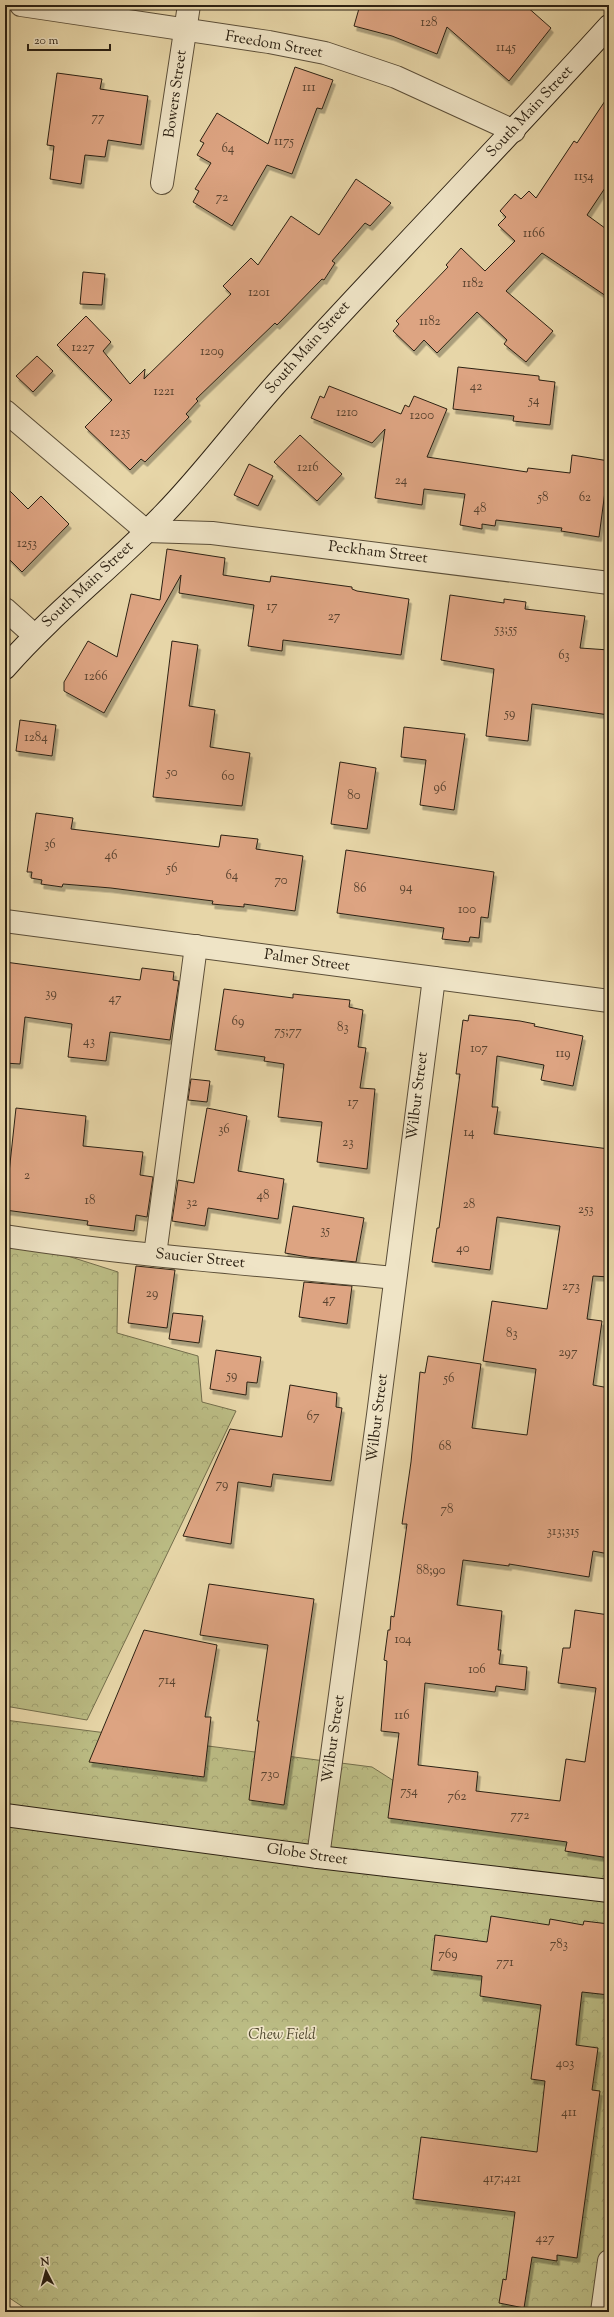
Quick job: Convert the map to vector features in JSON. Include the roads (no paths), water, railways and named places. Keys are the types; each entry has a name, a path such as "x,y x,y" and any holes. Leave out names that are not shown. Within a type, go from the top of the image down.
{"street":[{"name":"Freedom Street","path":"21,5 325,53 396,77 514,131"},
{"name":"Bowers Street","path":"162,183 189,5"},
{"name":"South Main Street","path":"5,668 34,635 165,514 270,390 373,278 514,131 609,26"},
{"path":"5,411 146,531"},
{"name":"Peckham Street","path":"146,531 212,533 609,583"},
{"path":"5,609 34,635"},
{"name":"Palmer Street","path":"5,921 609,1001"},
{"path":"155,1255 196,946"},
{"name":"Wilbur Street","path":"318,1857 434,978"},
{"name":"Saucier Street","path":"5,1236 54,1244 155,1255 395,1278"},
{"name":"Globe Street","path":"5,1815 318,1857 609,1891"},
{"path":"602,2312 609,2261"}],"park label":[{"name":"Chew Field","path":"282,2035"}]}
